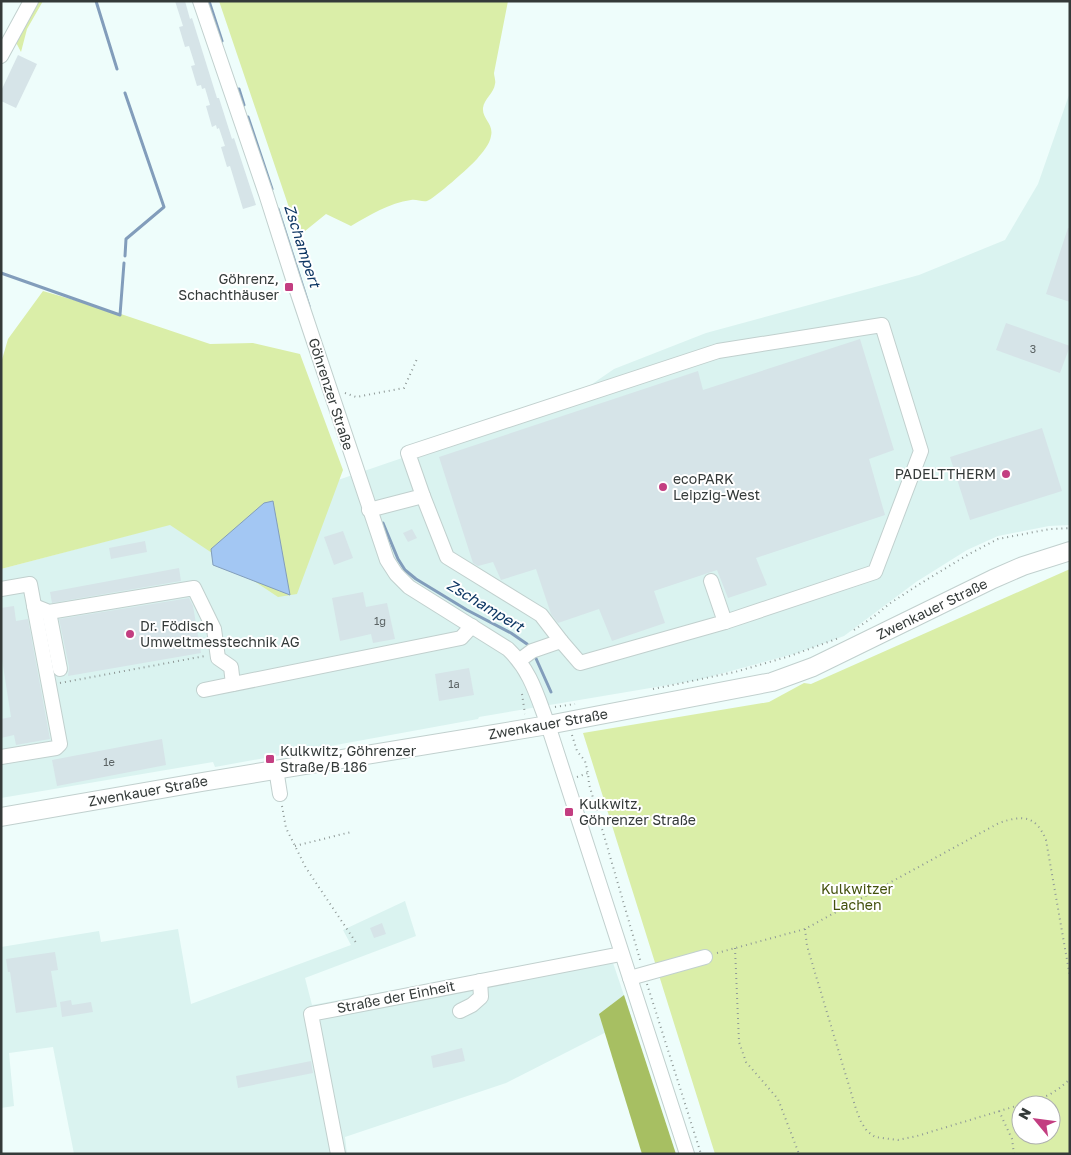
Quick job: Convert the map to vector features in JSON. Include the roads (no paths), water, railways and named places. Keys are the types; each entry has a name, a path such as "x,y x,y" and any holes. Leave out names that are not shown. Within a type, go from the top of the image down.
{"main road":[{"name":"Zwenkauer Straße","path":"1,817 276,769 548,725 772,682 813,668 993,579 1023,566 1070,551"}],"street":[{"path":"1,56 31,1"},
{"name":"Göhrenzer Straße","path":"200,1 387,560 396,574 409,587 508,649 520,660 528,672 548,725"},
{"path":"882,326 921,452 875,572 725,622 580,663 541,616 447,557 422,496 408,453 718,351 882,326"},
{"path":"369,510 422,496"},
{"path":"711,581 725,622"},
{"path":"1,590 30,584 60,744 56,748 1,757"},
{"path":"34,606 49,612 194,588 214,629 218,658 231,667 234,684"},
{"path":"49,612 60,669"},
{"path":"204,690 461,638 472,626"},
{"path":"520,660 532,651 561,641"},
{"path":"548,725 687,1154"},
{"path":"276,769 280,794"},
{"name":"Straße der Einheit","path":"338,1154 311,1014 621,954"},
{"path":"630,978 705,956"},
{"path":"460,1011 472,1005 481,997 480,981"}],"water":[{"path":"273,501 290,595 213,565 211,549 264,503"}],"waterway":[{"path":"96,1 117,69"},
{"name":"Zschampert","path":"209,1 222,41"},
{"name":"Zschampert","path":"239,89 244,105"},
{"path":"125,93 164,207 126,239 125,256"},
{"name":"Zschampert","path":"248,117 272,189"},
{"name":"Zschampert","path":"278,209 309,306"},
{"path":"1,273 120,315 124,263"},
{"name":"Zschampert","path":"383,523 398,559 405,570 416,579 467,610 511,633 527,644 530,649"},
{"name":"Zschampert","path":"534,654 551,692"}],"place":[{"name":"Göhrenz, Schachthäuser","path":"289,287"},
{"name":"PADELTTHERM","path":"1006,474"},
{"name":"ecoPARK Leipzig-West","path":"663,487"},
{"name":"Dr. Födisch Umweltmesstechnik AG","path":"130,634"},
{"name":"Kulkwitz, Göhrenzer Straße/B 186","path":"270,759"},
{"name":"Kulkwitz, Göhrenzer Straße","path":"569,812"}],"park label":[{"name":"Kulkwitzer Lachen","path":"857,898"}]}
